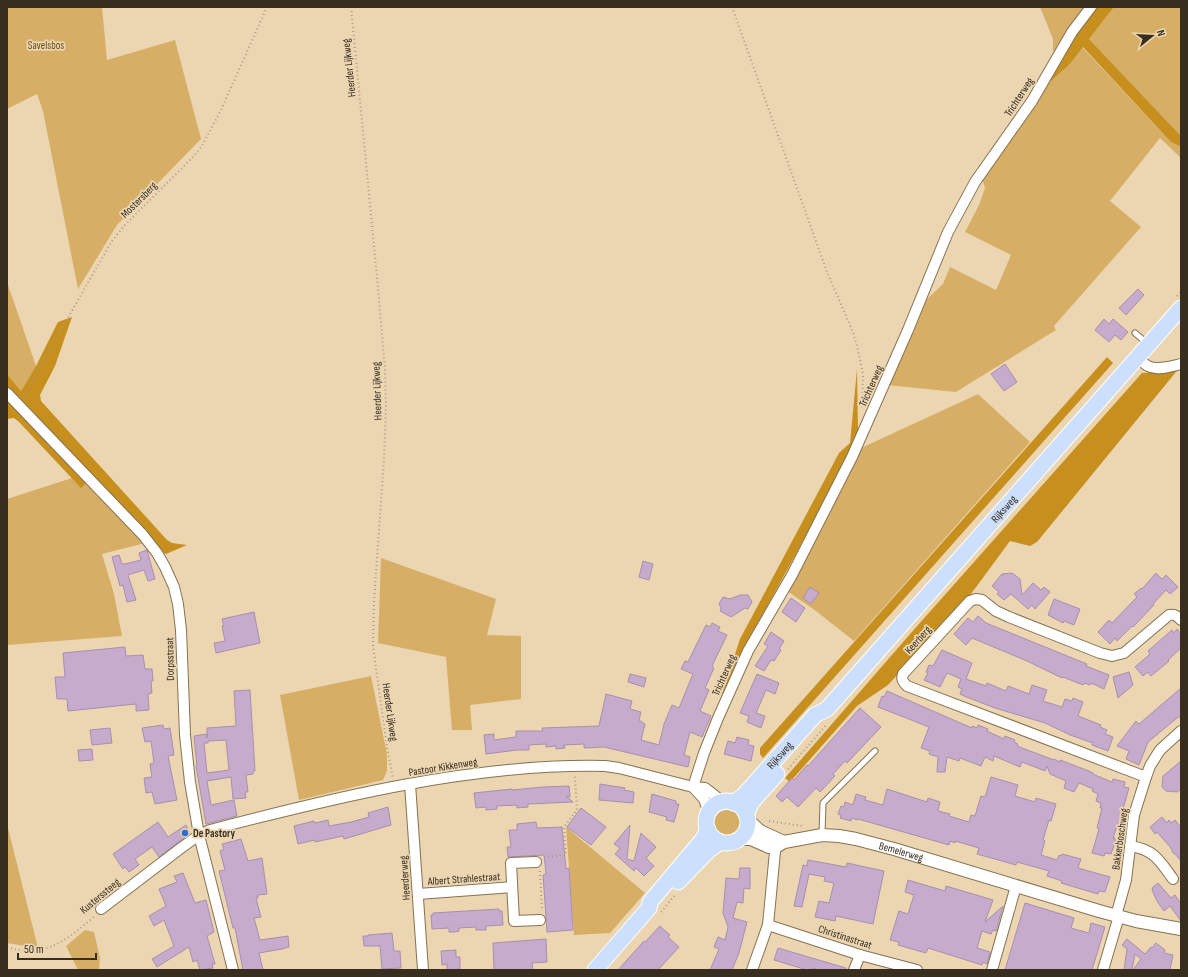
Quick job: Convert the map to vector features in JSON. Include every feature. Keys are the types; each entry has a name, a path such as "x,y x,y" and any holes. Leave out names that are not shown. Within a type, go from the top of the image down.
{"main road":[{"name":"Rijksweg","path":"747,817 754,800 1181,308"},
{"name":"Rijksweg","path":"728,802 744,795 815,715 828,716"},
{"path":"728,802 740,807 747,817 746,830 740,839 729,843 721,842 713,838 708,830 706,821 709,812 715,806 728,802"},
{"path":"595,970 654,911 655,906 708,830"},
{"path":"688,859 709,850 721,842"}],"street":[{"name":"Trichterweg","path":"693,787 704,753 718,718 748,651 792,574 852,457 908,330 948,232 975,182 1032,101 1072,32 1091,7"},
{"path":"1138,357 1148,366 1153,367 1181,364"},
{"name":"Dorpsstraat","path":"7,393 143,535 157,553 171,580 178,604 181,630 186,746 190,782 199,835 233,970"},
{"name":"Keerberg","path":"1146,777 906,686 902,680 902,677 903,674 970,601 976,599 982,600 996,611 1015,620 1108,656 1116,656 1124,653 1169,615 1177,615 1181,620"},
{"name":"Bakkerboschweg","path":"1118,916 1126,880 1134,815 1146,777 1150,766 1160,750 1181,731"},
{"name":"Pastoor Kikkenweg","path":"199,835 216,829 290,811 410,784 505,770 599,766 612,767 693,787 704,787 728,802"},
{"name":"Heerderweg","path":"410,784 423,970"},
{"path":"693,787 704,799 709,812"},
{"path":"747,817 760,830 779,842 768,925 752,970"},
{"name":"Bemelerweg","path":"740,839 751,839 769,847 779,842 822,833 839,836 871,843 1136,921 1181,929"},
{"name":"Kusterssteeg","path":"101,909 199,835"},
{"path":"1130,846 1141,848 1154,854 1173,879"},
{"name":"Albert Strahlestraat","path":"538,862 511,863 514,921 541,916"},
{"path":"992,970 1016,886"},
{"name":"Albert Strahlestraat","path":"418,894 512,887"},
{"path":"1103,970 1118,916"},
{"name":"Christinastraat","path":"768,925 860,956 917,970"},
{"path":"854,970 860,956"}],"lane":[{"path":"1135,333 1149,344"},
{"path":"822,833 823,803 875,752"}],"path":[{"name":"Mostersberg","path":"17,403 27,394 39,368 112,241 124,226 194,156 206,140 267,7"},
{"name":"Heerder Lijkweg","path":"351,7 385,369 386,414 374,606 373,646 387,747 393,773"},
{"path":"732,7 827,272 853,332 862,374 863,398 861,413"},
{"path":"784,774 828,716"},
{"path":"541,916 538,862 566,855 564,827 577,810 574,767"},
{"path":"769,821 817,829 822,833"},
{"path":"654,911 680,890"},
{"name":"Kusterssteeg","path":"7,947 28,951 44,949 57,945 73,934 101,909"}],"green space":[{"name":"Savelsbos","path":"7,7 102,7 107,60 175,40 201,139 117,225 78,289 43,111 37,94 7,109"},
{"path":"1040,7 1085,7 1053,52 1053,39"},
{"path":"1114,7 1181,7 1181,132 1179,134 1089,39"},
{"path":"1082,47 1171,142 1181,147 1181,158 1160,138 1110,201 1141,227 1054,326 1056,330 956,392 887,385 925,301 943,284 950,267 996,290 1011,255 965,232 979,205 985,188 982,178 1043,88 1069,65"},
{"path":"7,282 36,366 21,391 7,374"},
{"path":"978,394 1030,442 854,641 816,611 787,591 859,449"},
{"path":"72,478 81,487 89,480 145,543 102,554 114,594 122,636 7,645 7,499"},
{"path":"381,558 496,599 487,635 521,636 521,699 470,705 472,730 452,730 446,657 378,643"},
{"path":"371,676 387,754 387,771 383,780 299,800 280,695"},
{"path":"727,810 736,814 740,823 736,832 727,836 718,832 714,823 718,814"},
{"path":"7,824 38,948 7,943"},
{"path":"566,827 645,893 610,933 574,935"},
{"path":"85,930 94,932 100,958 99,970 78,970 66,946"}],"shaded area":[{"path":"1095,7 1114,7 1089,39 1179,134 1181,132 1181,147 1171,142 1083,47 1069,65 1043,88 1069,44"},
{"path":"72,317 55,366 40,395 41,401 167,540 172,543 187,545 166,554 145,543 89,480 81,488 19,422 14,418 7,419 7,374 21,391 36,366 58,322"},
{"path":"1107,357 1113,363 763,758 760,754 760,748"},
{"path":"1180,367 1037,542 1030,546 1010,541 968,598 888,685 857,706 790,782 785,778 911,633 1142,373 1157,372"},
{"path":"857,369 858,433 853,455 841,468 815,519 747,643 721,697 740,639 839,453 850,443"}],"building":[{"path":"1138,289 1144,295 1126,315 1119,308"},
{"path":"1104,319 1109,324 1113,319 1128,332 1121,340 1115,335 1109,342 1095,330"},
{"path":"1005,364 1017,382 1004,391 991,374"},
{"path":"147,550 155,579 148,581 144,570 128,575 136,600 127,602 123,585 120,586 112,557 119,555 122,564 125,564 141,560 139,553"},
{"path":"643,561 653,564 649,580 639,577"},
{"path":"1012,573 1020,579 1022,595 1033,583 1041,590 1044,587 1050,592 1035,609 1032,605 1028,609 1011,594 1004,600 997,594 999,592 992,586 1002,574"},
{"path":"1156,573 1162,579 1166,575 1178,587 1170,594 1166,590 1133,627 1132,626 1117,641 1115,638 1110,644 1098,632 1109,620 1112,623 1137,597 1134,594 1141,588 1142,589"},
{"path":"810,587 819,593 811,604 803,598"},
{"path":"740,595 748,595 752,602 748,609 745,608 731,617 720,611 721,608 719,604 723,597 730,599"},
{"path":"791,598 805,608 796,622 782,612"},
{"path":"1054,599 1080,609 1074,625 1064,621 1063,623 1048,615"},
{"path":"254,612 260,643 216,653 214,643 225,641 222,619"},
{"path":"978,616 986,623 1087,664 1086,666 1109,675 1104,689 1091,683 1090,685 1084,683 1083,685 1063,677 1062,678 1027,661 972,638 966,645 954,634 968,618 973,622"},
{"path":"712,623 720,627 718,631 727,635 712,666 714,668 705,688 709,690 700,711 711,716 702,737 690,732 684,755 690,757 688,767 604,747 584,748 584,744 564,745 565,748 556,749 556,746 546,747 546,744 529,745 529,750 486,754 484,735 494,734 494,740 516,737 516,731 543,731 542,728 599,726 606,694 632,701 630,709 641,712 639,720 645,724 641,740 659,745 664,724 672,705 679,708 693,674 681,669 685,661 688,662 706,625 710,627"},
{"path":"1177,629 1181,634 1181,648 1168,660 1169,661 1151,676 1148,672 1143,676 1135,667 1150,654 1148,651 1172,630 1174,633"},
{"path":"771,632 784,641 779,649 781,650 774,661 771,660 764,671 755,666 768,646 764,644"},
{"path":"125,647 126,656 143,655 145,669 152,669 152,693 148,694 149,710 136,711 136,704 68,711 67,699 57,699 55,677 65,677 63,653"},
{"path":"942,650 972,663 966,679 986,686 987,683 1006,691 1008,686 1029,694 1032,685 1047,690 1043,701 1062,707 1065,699 1072,701 1073,698 1083,702 1078,716 1101,725 1100,727 1107,730 1105,734 1113,737 1108,751 1092,745 1093,743 1070,735 1045,723 995,708 964,696 960,694 962,689 958,687 961,679 947,673 940,687 924,680 928,673 926,672 929,665 933,666"},
{"path":"1129,672 1133,685 1118,698 1113,677"},
{"path":"630,674 646,678 644,687 628,682"},
{"path":"757,674 779,683 775,694 766,690 756,713 765,716 761,728 747,722 749,716 740,713"},
{"path":"1181,688 1181,716 1148,742 1139,765 1126,759 1129,751 1117,746 1136,721 1139,724"},
{"path":"250,690 255,771 253,774 246,775 248,792 245,792 246,798 233,799 231,777 207,781 211,805 234,800 237,816 206,824 196,766 194,736 207,734 207,728 236,726 234,691","holes":["226,740 229,770 207,773 204,743 208,743 208,741"]},
{"path":"887,691 972,728 972,726 977,728 978,725 988,729 987,731 1004,739 1005,736 1015,740 1014,742 1018,744 1017,746 1060,762 1060,760 1112,782 1113,779 1125,782 1124,787 1129,788 1113,838 1115,838 1115,843 1111,854 1105,853 1104,856 1092,853 1099,829 1097,828 1102,808 1100,808 1101,803 1096,801 1098,794 1092,791 1093,789 1079,783 1074,792 1064,788 1066,781 1050,774 1047,766 1045,771 1022,762 1020,767 994,756 993,761 985,757 981,766 960,758 959,761 947,757 945,772 937,772 938,757 929,754 930,751 921,748 929,727 878,707 882,696 884,697"},
{"path":"860,708 881,727 847,763 845,761 833,774 835,776 820,792 816,788 798,807 787,797 782,802 776,796 792,778 794,780 807,765 808,766"},
{"path":"163,725 164,729 170,728 174,755 168,756 177,800 155,804 152,792 146,793 144,778 152,777 150,764 154,763 151,741 145,742 142,728"},
{"path":"110,728 112,743 92,745 90,730"},
{"path":"737,737 749,740 748,745 754,746 751,761 724,754 728,741 735,743"},
{"path":"92,749 93,760 79,761 78,750"},
{"path":"1181,761 1181,789 1177,792 1166,791 1162,787 1163,776"},
{"path":"991,777 1018,785 1015,796 1035,802 1036,798 1056,804 1043,840 1045,841 1041,855 1057,860 1059,855 1061,856 1062,854 1081,859 1078,868 1110,877 1105,892 1099,891 1098,894 1061,883 1062,881 1047,876 1049,871 1017,862 1016,865 977,854 979,848 955,841 955,843 950,841 949,845 858,819 852,818 851,821 840,818 841,815 838,814 841,806 844,807 845,802 853,805 856,794 866,797 865,800 883,805 887,789 927,802 928,798 940,802 938,811 969,822 971,815 975,816 981,796 985,797"},
{"path":"600,784 625,788 624,790 634,792 633,803 599,800"},
{"path":"569,786 570,797 566,796 573,802 528,804 528,807 517,808 517,805 497,806 497,809 486,810 486,807 476,808 474,793"},
{"path":"652,794 676,801 676,804 679,804 674,822 666,820 667,817 649,812"},
{"path":"388,807 391,825 344,839 343,836 298,844 294,826 314,821 315,823 328,820 329,826 351,822 369,817 368,813"},
{"path":"581,808 606,827 591,845 567,827"},
{"path":"1162,817 1167,823 1169,820 1171,823 1175,820 1181,827 1181,861 1157,832 1155,834 1150,827"},
{"path":"158,822 168,837 186,825 189,834 159,857 152,847 135,859 139,865 129,872 125,867 123,869 113,854"},
{"path":"536,822 537,828 562,827 566,869 569,868 573,930 547,932 543,875 546,874 544,855 508,857 507,847 511,847 509,830 517,830 517,824"},
{"path":"630,825 627,859 634,861 641,833 656,847 646,858 654,866 644,876 636,868 634,871 615,854 620,848 614,844"},
{"path":"241,839 248,861 262,858 267,894 258,895 258,898 256,898 261,917 254,918 260,940 288,936 289,947 259,953 263,970 243,970 235,928 233,928 219,871 225,870 220,851 224,849 222,844"},
{"path":"808,860 846,867 847,863 884,871 873,924 836,916 835,921 815,917 819,901 829,903 834,883 824,881 825,877 809,874 802,907 794,906 803,865 807,866"},
{"path":"740,868 750,868 750,889 744,888 743,903 737,902 733,918 747,922 739,953 732,970 710,970 719,949 714,947 718,937 725,940 728,927 723,913 726,878 739,879"},
{"path":"183,873 195,903 206,900 214,932 207,936 215,964 212,964 213,968 200,970 197,960 193,962 189,947 157,967 152,959 174,946 164,920 154,926 149,916 166,906 159,889 177,882 174,876"},
{"path":"908,880 945,891 946,886 993,900 985,922 1003,906 996,931 993,930 991,934 982,931 977,948 990,952 987,964 983,962 982,965 928,948 926,953 898,945 899,942 890,940 899,911 908,914 914,895 905,892"},
{"path":"1158,883 1171,898 1175,895 1181,904 1181,921 1170,906 1164,911 1157,901 1152,890"},
{"path":"1025,903 1074,918 1071,928 1089,933 1091,923 1105,927 1092,970 1005,970"},
{"path":"499,909 499,911 502,911 503,925 486,926 486,930 476,930 476,927 459,928 459,931 454,932 449,932 449,928 432,929 431,915 433,915 433,913"},
{"path":"660,926 670,935 668,937 679,947 658,970 618,970 644,941 645,942"},
{"path":"392,933 394,951 400,951 401,968 382,969 380,946 364,946 363,936"},
{"path":"546,939 547,962 532,963 533,970 494,970 493,943"},
{"path":"1127,939 1145,954 1156,943 1165,950 1164,953 1173,955 1170,970 1133,970 1141,959 1135,954 1132,970 1124,970 1127,949 1122,945"},
{"path":"778,948 846,968 845,970 820,970 812,968 812,970 807,970 774,960"},
{"path":"456,950 456,957 460,957 460,969 447,970 447,964 442,965 441,951"}],"place":[{"name":"De Pastory","path":"185,833"}]}
